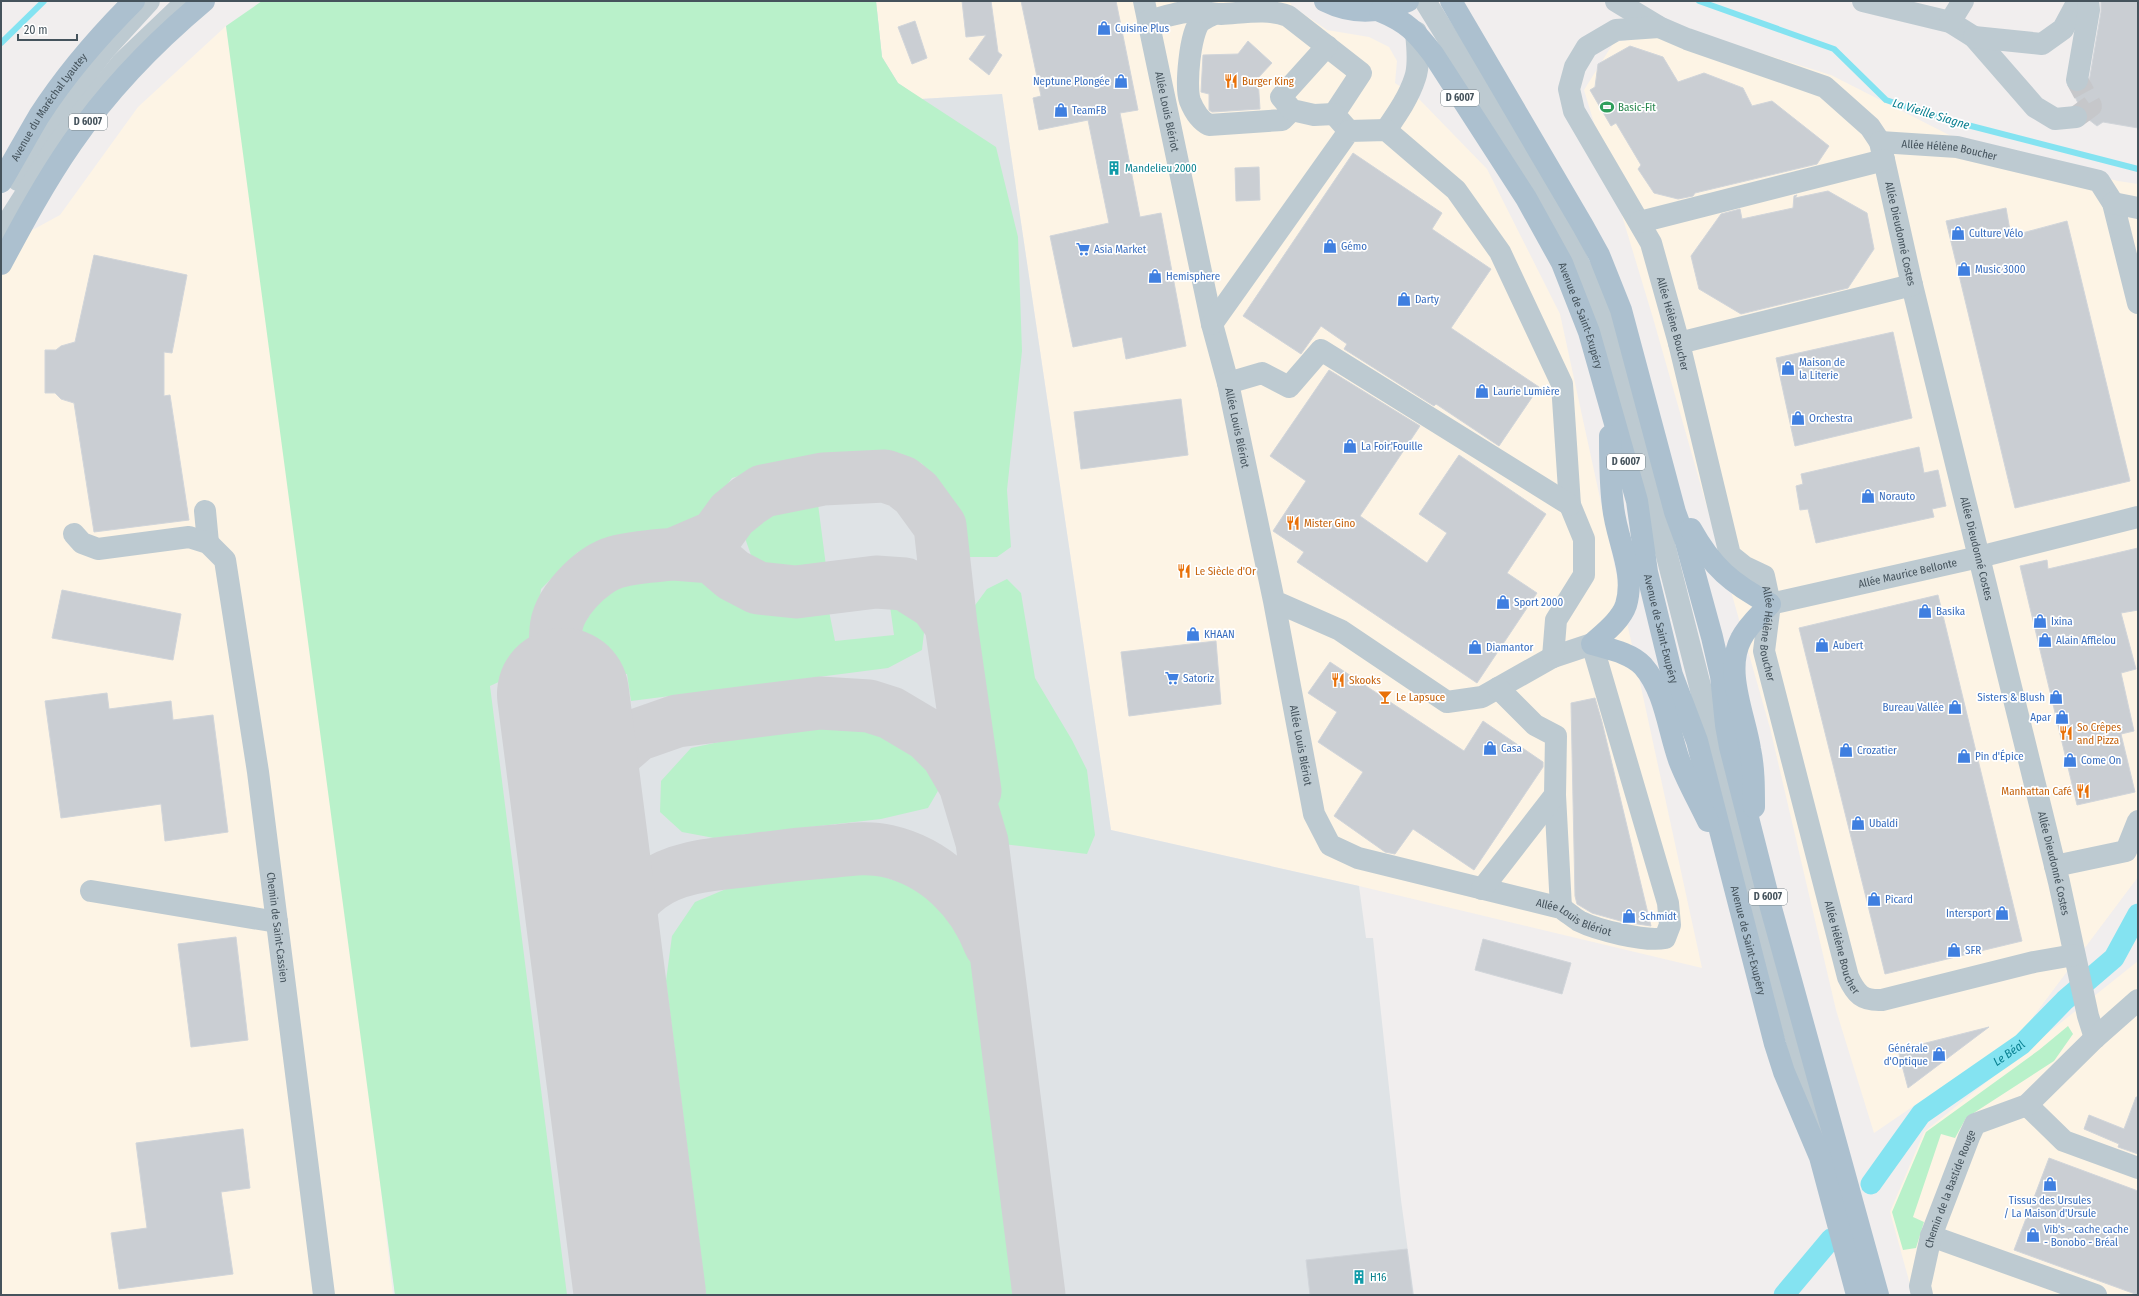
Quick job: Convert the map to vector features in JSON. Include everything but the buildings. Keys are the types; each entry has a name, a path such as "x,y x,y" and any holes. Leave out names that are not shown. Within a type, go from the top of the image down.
{"main road":[{"name":"Avenue du Maréchal Lyautey","path":"1,182 40,116 68,76 96,40 134,1"},
{"name":"D 6007","path":"1,264 27,215 72,143 108,96 156,43 204,1"},
{"path":"1325,1 1336,7 1357,11 1380,11 1408,1"},
{"name":"D 6007","path":"1450,1 1554,175 1599,255 1621,310 1671,495 1712,637 1721,676 1726,726 1775,924 1878,1295"},
{"name":"Avenue de Saint-Exupéry","path":"1380,11 1405,23 1416,32 1433,54 1526,198 1562,263 1589,332 1637,501 1647,572 1672,675 1695,735 1724,852 1775,1044 1784,1072 1820,1157 1857,1295"},
{"path":"1610,408 1613,506 1629,576 1629,583 1626,606 1620,616 1592,644 1629,656 1642,665 1649,674 1658,692 1689,786 1724,852"},
{"path":"1671,495 1700,545 1712,562 1735,584 1770,604 1741,639 1735,661 1740,710 1753,765 1756,848"}],"street":[{"path":"1,219 19,177 59,110 105,49 149,1"},
{"path":"1,233 59,142 120,64 186,1"},
{"path":"1425,1 1522,160 1589,284 1609,340 1635,430 1700,688 1783,998 1837,1180 1868,1295"},
{"path":"1616,1 1659,26 1687,39 1826,87 1870,127 1882,151"},
{"path":"1863,1 1950,22 1974,37 2035,107 2055,119 2076,117"},
{"path":"1950,22 1963,1"},
{"path":"1974,37 2042,44 2064,28 2078,1"},
{"path":"2077,80 2089,10 2088,1"},
{"path":"1292,110 1282,120 1208,125 1200,120 1190,100 1188,87 1193,36 1200,22 1214,14 1258,6 1288,16 1361,73 1334,114"},
{"path":"1146,11 1177,8 1214,14"},
{"name":"Allée Louis Blériot","path":"1146,11 1212,324 1228,383 1274,601 1314,814 1330,845 1358,858 1561,908 1579,921 1630,937 1654,940 1664,938 1670,925 1668,903 1592,644"},
{"name":"Allée Hélène Boucher","path":"1659,26 1616,30 1587,48 1575,67 1569,89 1574,111 1651,243 1679,343 1730,555 1745,567 1764,576 1770,604 1764,651 1848,977 1854,992 1869,1000 1882,1000 2034,962 2076,965"},
{"path":"1386,130 1404,103 1415,78 1417,60 1416,32"},
{"path":"1327,46 1280,96 1292,110 1314,115 1334,114"},
{"path":"1433,54 1481,91"},
{"path":"1334,114 1349,131"},
{"path":"1,169 40,116"},
{"path":"1349,131 1386,130 1456,190 1500,252 1562,384 1570,505 1584,539 1584,575 1556,620 1554,656"},
{"path":"1212,324 1349,131"},
{"name":"Allée Hélène Boucher","path":"1640,222 1882,151 1957,146 2099,180 2113,203 2138,303"},
{"name":"Allée Dieudonné Costes","path":"1882,151 1912,286 2055,866 2076,965 2088,1016 2095,1038"},
{"path":"2113,203 2138,208"},
{"path":"1679,343 1912,286"},
{"path":"1228,383 1262,373 1289,388 1321,350 1570,505"},
{"path":"74,534 82,543 98,549 190,537 208,543 205,511"},
{"name":"Allée Maurice Bellonte","path":"1770,604 1979,557 2138,517"},
{"name":"Chemin de Saint-Cassien","path":"208,543 225,560 258,772 324,1295"},
{"path":"1274,601 1340,630 1446,702 1482,697 1554,656 1592,644"},
{"path":"1498,688 1535,725 1556,736 1555,795 1561,908"},
{"path":"1700,688 1702,717 1717,781 1712,803"},
{"path":"1482,889 1555,795"},
{"path":"2055,866 2126,851 2138,821"},
{"path":"91,891 277,922"},
{"name":"Chemin de la Bastide Rouge","path":"1922,1295 1920,1286 1931,1236 1975,1124 2027,1105 2095,1038 2138,1000"},
{"path":"2027,1105 2064,1141 2138,1168"},
{"path":"1931,1236 2096,1295"}],"shaded area":[{"path":"262,1 876,1 882,57 898,83 921,99 1002,94 1111,830 1359,886 1366,938 1373,938 1401,1200 1414,1295 395,1295"},
{"path":"876,1 1289,1 1292,6 1327,30 1369,37 1389,47 1397,61 1395,83 1418,98 1487,169 1560,314 1702,968 1359,886 1111,830 1002,94 921,99 898,83 882,57"},
{"path":"226,26 317,633 393,1295 1,1295 1,247 60,215 138,107"},
{"path":"1690,31 1831,75 1959,140 2118,181 2138,184 2138,877 2021,1033 1874,1133 1836,1010 1770,728 1653,318 1584,90 1614,42"},
{"path":"2138,961 2138,1295 1913,1295 1890,1212 1924,1132"}],"green space":[{"path":"262,1 876,1 882,57 898,83 996,147 1018,237 1022,351 1007,490 1011,547 997,557 969,557 953,500 921,463 876,452 802,458 732,478 707,513 681,526 578,552 541,589 531,667 490,686 567,1295 395,1295 226,26"},
{"path":"818,504 826,566 788,570 771,567 752,558 745,538 766,517 791,507"},
{"path":"694,573 742,605 775,615 829,611 835,641 894,635 890,606 907,610 925,624 922,650 888,668 631,701 627,674 586,678 582,627 599,600 626,582"},
{"path":"1007,579 1021,593 1035,678 1072,740 1087,770 1095,835 1087,854 1003,844 973,608 987,589"},
{"path":"845,724 897,738 924,761 942,784 928,808 881,819 714,838 682,832 660,812 661,781 691,748 779,729"},
{"path":"811,873 872,873 918,888 951,917 973,958 1017,1295 706,1295 666,981 672,936 695,902 738,884"},
{"path":"2068,1026 2073,1034 2054,1061 1966,1118 1955,1138 1941,1134 1913,1217 1924,1222 1916,1248 1903,1250 1892,1212 1926,1132 2039,1050"}],"waterway":[{"path":"1,43 44,1"},
{"name":"La Vieille Siagne","path":"1699,1 1834,49 1886,100 1944,119 2138,169"},
{"name":"Le Béal","path":"1871,1184 1921,1114 2022,1044 2065,1000 2114,958 2138,914"},
{"name":"Le Béal","path":"1784,1295 1831,1239"}],"taxiway":[{"path":"951,625 935,603 905,584 876,582 796,592 758,588 733,575 712,557 674,554 716,536 732,514 763,491 823,479 885,476 902,482 916,493 940,526 951,625 975,791"},
{"path":"563,694 557,654 556,630 562,609 569,599 586,580 606,566 630,559 674,554"},
{"path":"583,850 589,793 608,760 637,735 677,721 820,703 869,706 891,713 928,735 947,754 965,785 982,842 1039,1295"},
{"path":"597,962 626,911 641,894 661,879 686,870 712,864 862,849 881,850 905,856 937,873 963,898 974,912 990,944"}],"runway":[{"path":"563,694 640,1295"}],"tunnel":[{"path":"2076,117 2091,106 2077,80"}],"place":[{"name":"Cuisine Plus","path":"1104,28"},
{"name":"Neptune Plongée","path":"1121,81"},
{"name":"Burger King","path":"1231,81"},
{"name":"Basic-Fit","path":"1607,107"},
{"name":"TeamFB","path":"1061,110"},
{"name":"Mandelieu 2000","path":"1114,168"},
{"name":"Culture Vélo","path":"1958,233"},
{"name":"Gémo","path":"1330,246"},
{"name":"Asia Market","path":"1083,249"},
{"name":"Music 3000","path":"1964,269"},
{"name":"Hemisphere","path":"1155,276"},
{"name":"Darty","path":"1404,299"},
{"name":"Maison de la Literie","path":"1788,368"},
{"name":"Laurie Lumière","path":"1482,391"},
{"name":"Orchestra","path":"1798,418"},
{"name":"La Foir'Fouille","path":"1350,446"},
{"name":"Norauto","path":"1868,496"},
{"name":"Mister Gino","path":"1293,523"},
{"name":"Le Siècle d'Or","path":"1184,571"},
{"name":"Sport 2000","path":"1503,602"},
{"name":"Basika","path":"1925,611"},
{"name":"Ixina","path":"2040,621"},
{"name":"KHAAN","path":"1193,634"},
{"name":"Alain Afflelou","path":"2045,640"},
{"name":"Aubert","path":"1822,645"},
{"name":"Diamantor","path":"1475,647"},
{"name":"Satoriz","path":"1172,678"},
{"name":"Skooks","path":"1338,680"},
{"name":"Le Lapsuce","path":"1385,697"},
{"name":"Sisters & Blush","path":"2056,697"},
{"name":"Bureau Vallée","path":"1955,707"},
{"name":"Apar","path":"2062,717"},
{"name":"So Crêpes and Pizza","path":"2066,733"},
{"name":"Casa","path":"1490,748"},
{"name":"Crozatier","path":"1846,750"},
{"name":"Pin d'Épice","path":"1964,756"},
{"name":"Come On","path":"2070,760"},
{"name":"Manhattan Café","path":"2083,791"},
{"name":"Ubaldi","path":"1858,823"},
{"name":"Picard","path":"1874,899"},
{"name":"Intersport","path":"2002,913"},
{"name":"Schmidt","path":"1629,916"},
{"name":"SFR","path":"1954,950"},
{"name":"Générale d'Optique","path":"1939,1054"},
{"name":"Tissus des Ursules / La Maison d'Ursule","path":"2050,1184"},
{"name":"Vib's - cache cache - Bonobo - Bréal","path":"2033,1235"},
{"name":"H16","path":"1359,1277"}]}
